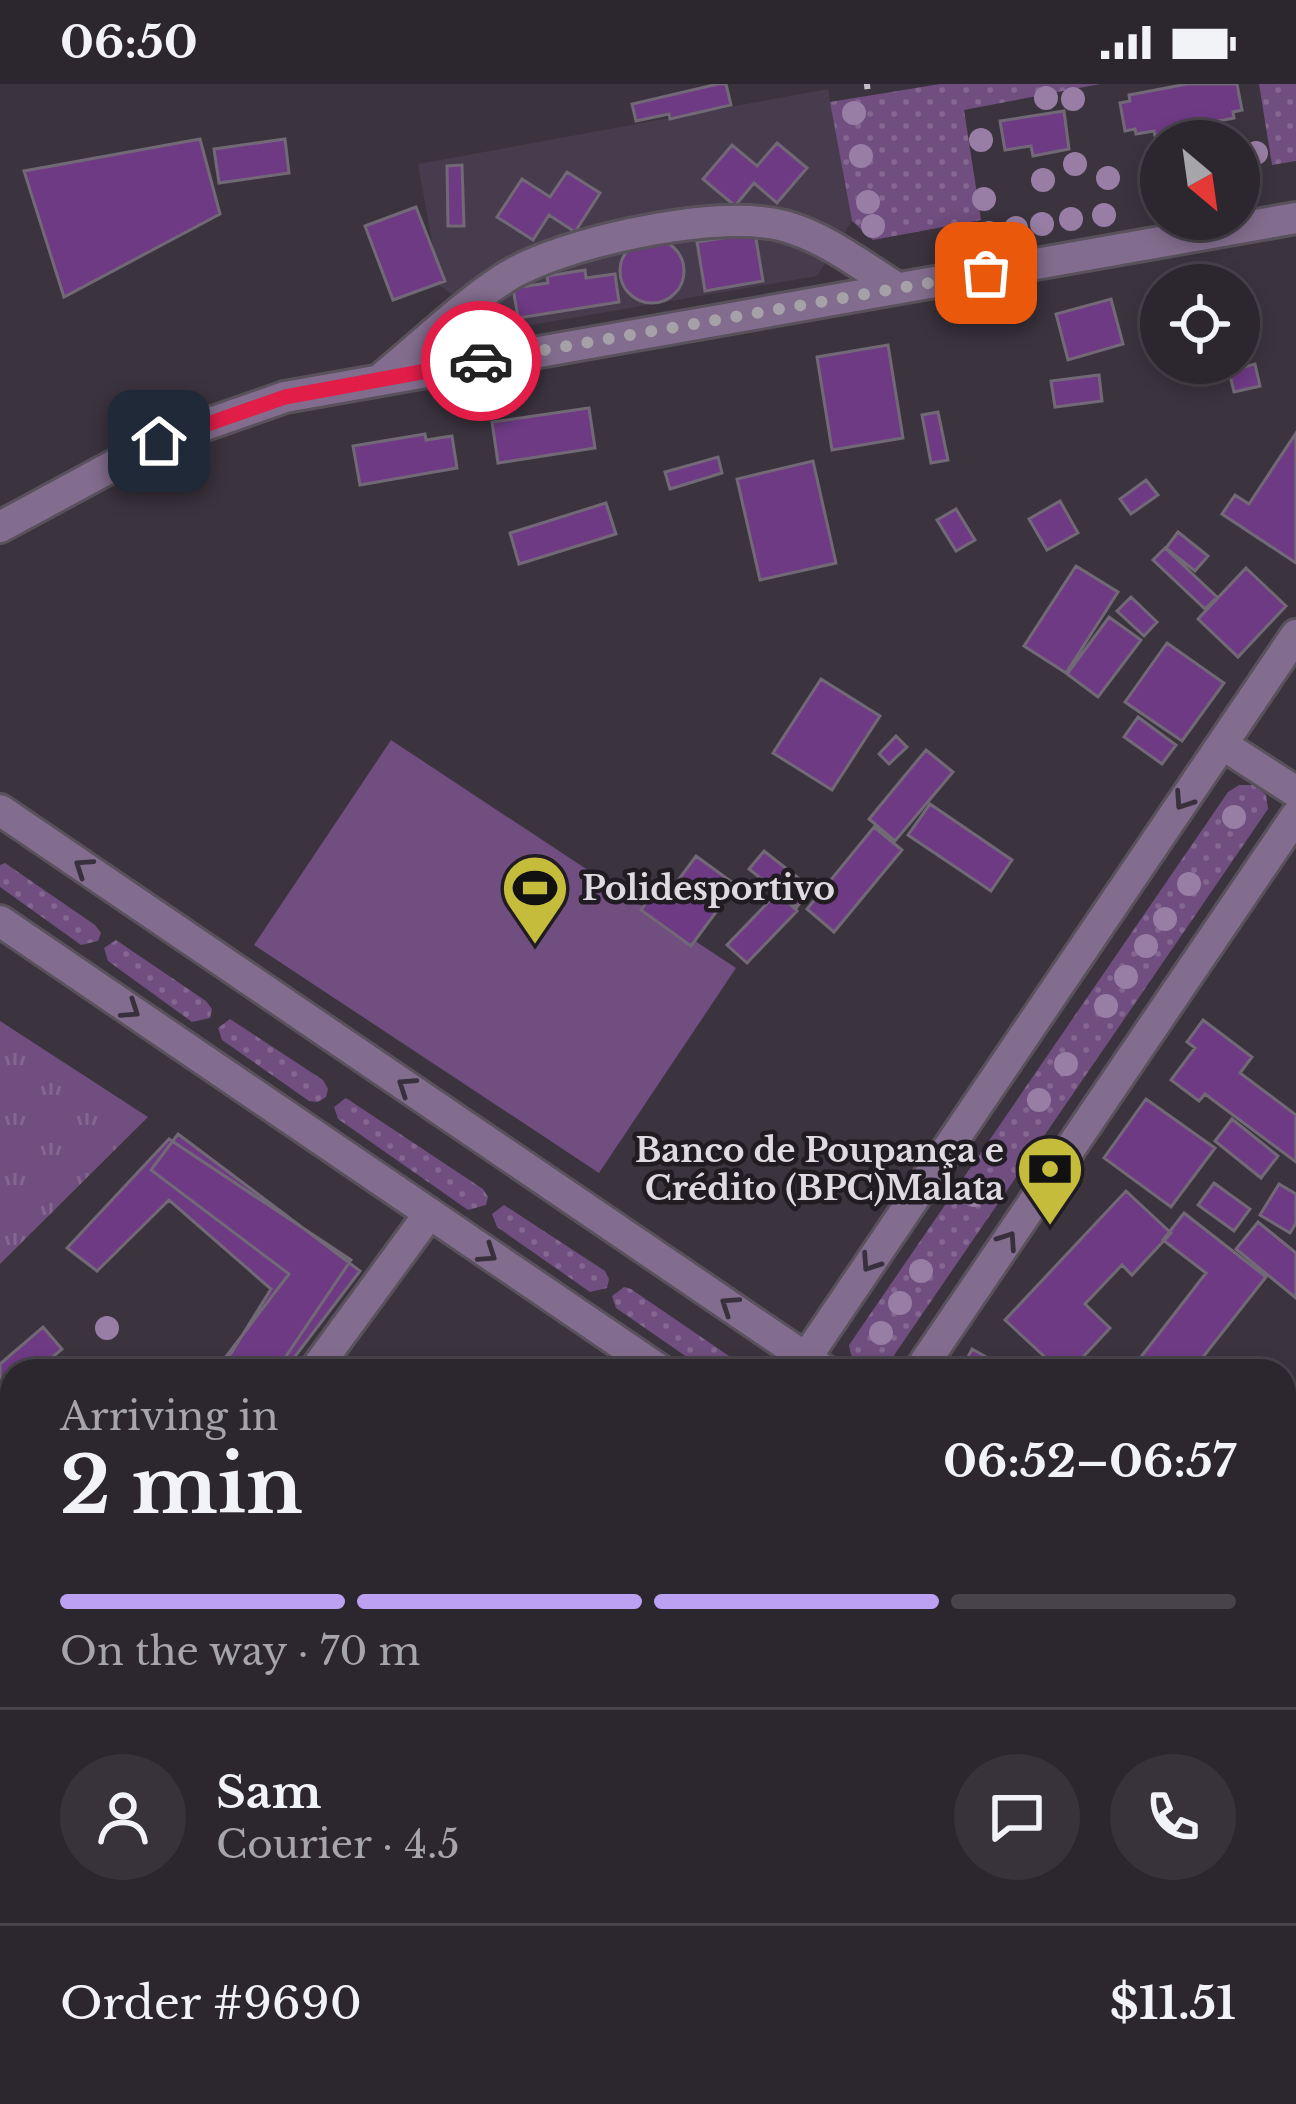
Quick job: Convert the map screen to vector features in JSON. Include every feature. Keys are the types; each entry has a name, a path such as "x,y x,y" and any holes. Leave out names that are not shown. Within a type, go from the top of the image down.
{"street":[{"path":"380,380 519,269 582,245 730,218 785,226 835,249 897,288"},
{"path":"0,526 159,441 285,397 1296,218"},
{"path":"814,1359 1296,635"},
{"path":"1222,744 1296,792"},
{"path":"0,810 799,1359"},
{"path":"927,1359 1296,816"},
{"path":"0,921 643,1359"},
{"path":"323,1359 429,1214"}],"shaded area":[{"path":"828,89 852,221 817,276 502,330 440,286 418,164"}],"green space":[{"path":"940,84 1100,84 964,110 981,220 873,240 852,221 830,102"},
{"path":"1259,84 1296,84 1296,161 1272,165"},
{"path":"391,740 736,968 599,1173 254,945"},
{"path":"1239,785 1256,785 1266,795 1268,809 891,1359 853,1359 849,1345 1228,792"},
{"path":"5,863 95,925 101,933 98,941 81,945 0,887 0,865"},
{"path":"116,940 206,1001 212,1009 210,1018 192,1022 108,961 104,948"},
{"path":"230,1019 323,1080 326,1097 309,1101 222,1040 218,1028"},
{"path":"0,1021 148,1117 0,1264"},
{"path":"346,1098 483,1189 486,1205 468,1210 338,1119 334,1107"},
{"path":"504,1205 605,1271 607,1288 590,1292 497,1227 492,1214"},
{"path":"624,1287 631,1289 733,1359 690,1359 616,1308 612,1296"}],"building":[{"path":"726,84 731,105 670,119 669,114 636,121 632,104"},
{"path":"1187,84 1237,84 1242,110 1224,120 1140,120 1140,133 1136,134 1135,129 1125,131 1120,103 1130,101 1129,95"},
{"path":"1064,111 1069,149 1033,156 1031,146 1005,150 1000,121"},
{"path":"200,139 220,214 64,297 24,171"},
{"path":"285,139 289,173 219,183 214,149"},
{"path":"777,143 807,168 777,203 754,183 735,206 703,179 732,145 757,166"},
{"path":"462,165 464,226 448,226 447,166"},
{"path":"567,172 600,193 575,232 549,215 533,240 497,217 522,179 550,197"},
{"path":"416,207 445,281 393,300 365,226"},
{"path":"755,233 763,281 705,291 697,242"},
{"path":"652,239 674,249 684,271 674,293 652,303 630,293 620,271 630,249"},
{"path":"585,270 586,278 615,274 619,302 518,318 513,288 548,283 547,276"},
{"path":"1111,299 1123,344 1068,360 1056,314"},
{"path":"888,345 903,438 832,450 817,357"},
{"path":"1099,375 1102,401 1055,407 1051,381"},
{"path":"1232,384 1260,384 1260,386 1234,392"},
{"path":"589,408 595,448 498,463 492,422"},
{"path":"938,412 948,460 931,463 922,415"},
{"path":"1296,433 1296,563 1222,514 1235,495 1249,504"},
{"path":"425,434 426,440 452,436 457,468 360,485 353,446"},
{"path":"718,457 722,473 670,489 665,472"},
{"path":"813,461 836,563 760,580 737,479"},
{"path":"1146,480 1158,495 1131,514 1120,499"},
{"path":"1060,501 1078,533 1047,550 1029,519"},
{"path":"606,503 616,534 519,564 510,533"},
{"path":"956,509 975,540 956,551 937,520"},
{"path":"1178,532 1208,556 1195,571 1166,548"},
{"path":"1165,548 1217,597 1205,609 1153,560"},
{"path":"1076,566 1118,592 1066,673 1024,646"},
{"path":"1246,568 1286,606 1238,657 1198,619"},
{"path":"1131,597 1157,622 1144,636 1117,611"},
{"path":"1109,617 1141,640 1098,697 1067,674"},
{"path":"1167,643 1224,683 1182,741 1125,702"},
{"path":"821,679 880,716 832,790 773,753"},
{"path":"1138,717 1176,745 1162,764 1124,737"},
{"path":"896,736 907,747 889,764 879,754"},
{"path":"926,750 953,772 895,841 869,819"},
{"path":"930,804 1012,860 991,891 908,835"},
{"path":"874,827 902,850 834,932 807,909"},
{"path":"764,851 811,888 797,907 749,869"},
{"path":"696,856 736,885 691,946 641,910 657,887 668,894"},
{"path":"778,892 797,911 747,963 727,945"},
{"path":"1203,1020 1252,1057 1240,1073 1296,1115 1296,1162 1205,1094 1199,1101 1171,1080 1195,1048 1187,1042"},
{"path":"1146,1099 1215,1148 1171,1207 1104,1158"},
{"path":"1232,1119 1278,1156 1261,1178 1215,1141"},
{"path":"178,1134 360,1271 293,1359 224,1359 289,1274 151,1170"},
{"path":"169,1139 351,1260 284,1359 227,1359 271,1289 169,1200 97,1271 67,1248"},
{"path":"1214,1183 1250,1209 1234,1231 1198,1205"},
{"path":"1279,1184 1296,1194 1296,1223 1290,1233 1260,1215"},
{"path":"1126,1191 1171,1233 1132,1275 1122,1265 1085,1304 1110,1328 1081,1359 1047,1359 1005,1320"},
{"path":"1184,1213 1266,1277 1201,1359 1139,1359 1206,1273 1163,1240"},
{"path":"1258,1222 1296,1253 1296,1298 1236,1249"},
{"path":"43,1327 62,1349 50,1359 6,1359"},
{"path":"972,1349 990,1359 967,1359"}],"railway":[{"path":"864,85 873,84"}],"way so far":[{"path":"481,361 986,273"}],"place":[{"name":"Polidesportivo","path":"535,947"},
{"name":"Banco de Poupança e Crédito (BPC)Malata","path":"1050,1228"}],"route":[{"path":"159,441 285,397 481,361"}]}
